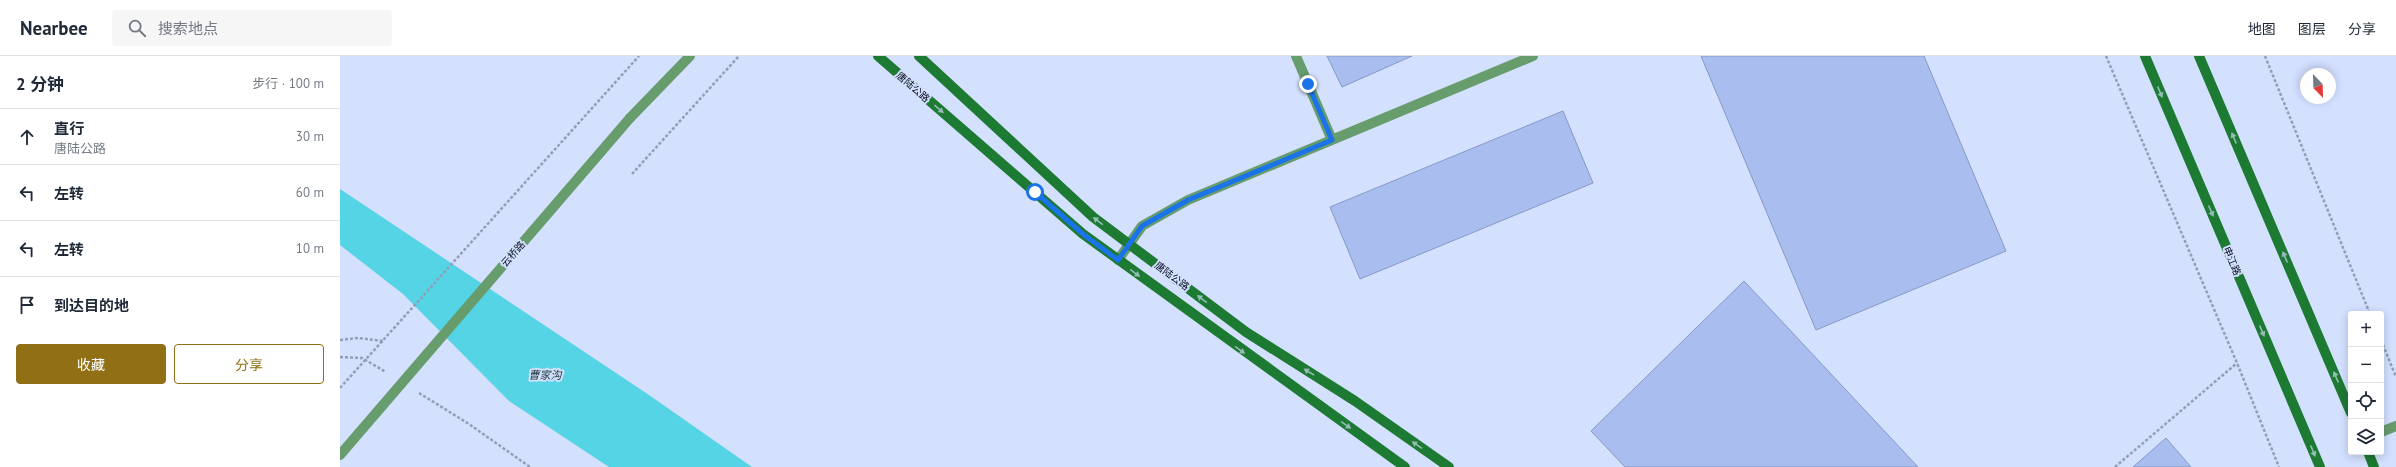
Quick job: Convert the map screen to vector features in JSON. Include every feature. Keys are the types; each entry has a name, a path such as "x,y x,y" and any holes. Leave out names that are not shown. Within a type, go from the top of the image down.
{"main road":[{"name":"唐陆公路","path":"878,56 1083,234 1405,467"},
{"name":"唐陆公路","path":"919,56 1093,217 1246,332 1355,401 1449,467"},
{"name":"申江路","path":"2145,56 2320,467"},
{"path":"2199,56 2348,406"},
{"path":"2369,455 2374,467"}],"street":[{"name":"云桥路","path":"340,455 630,118 690,56"},
{"path":"1296,56 1332,140"},
{"path":"1118,260 1142,226 1188,200 1533,56"},
{"path":"2384,431 2396,426"}],"path":[{"path":"340,388 639,56"},
{"path":"632,174 739,56"},
{"path":"2106,56 2238,363 2279,467"},
{"path":"2265,56 2369,311"},
{"path":"340,340 358,338 383,341"},
{"path":"2384,347 2396,377"},
{"path":"340,357 362,358 389,374"},
{"path":"2115,467 2238,363"},
{"path":"416,391 469,424 530,467"}],"water":[{"name":"曹家沟","path":"340,189 649,395 752,467 609,467 509,401 403,294 340,245"}],"building":[{"path":"1327,56 1412,56 1342,87"},
{"path":"1701,56 1924,56 2006,251 1816,330"},
{"path":"1563,111 1593,183 1360,279 1330,207"},
{"path":"1744,281 1918,467 1625,467 1591,431"},
{"path":"2166,438 2191,467 2133,467"}],"route":[{"path":"1035,192 1083,234 1118,260 1142,226 1188,200 1332,140 1308,84"}]}
